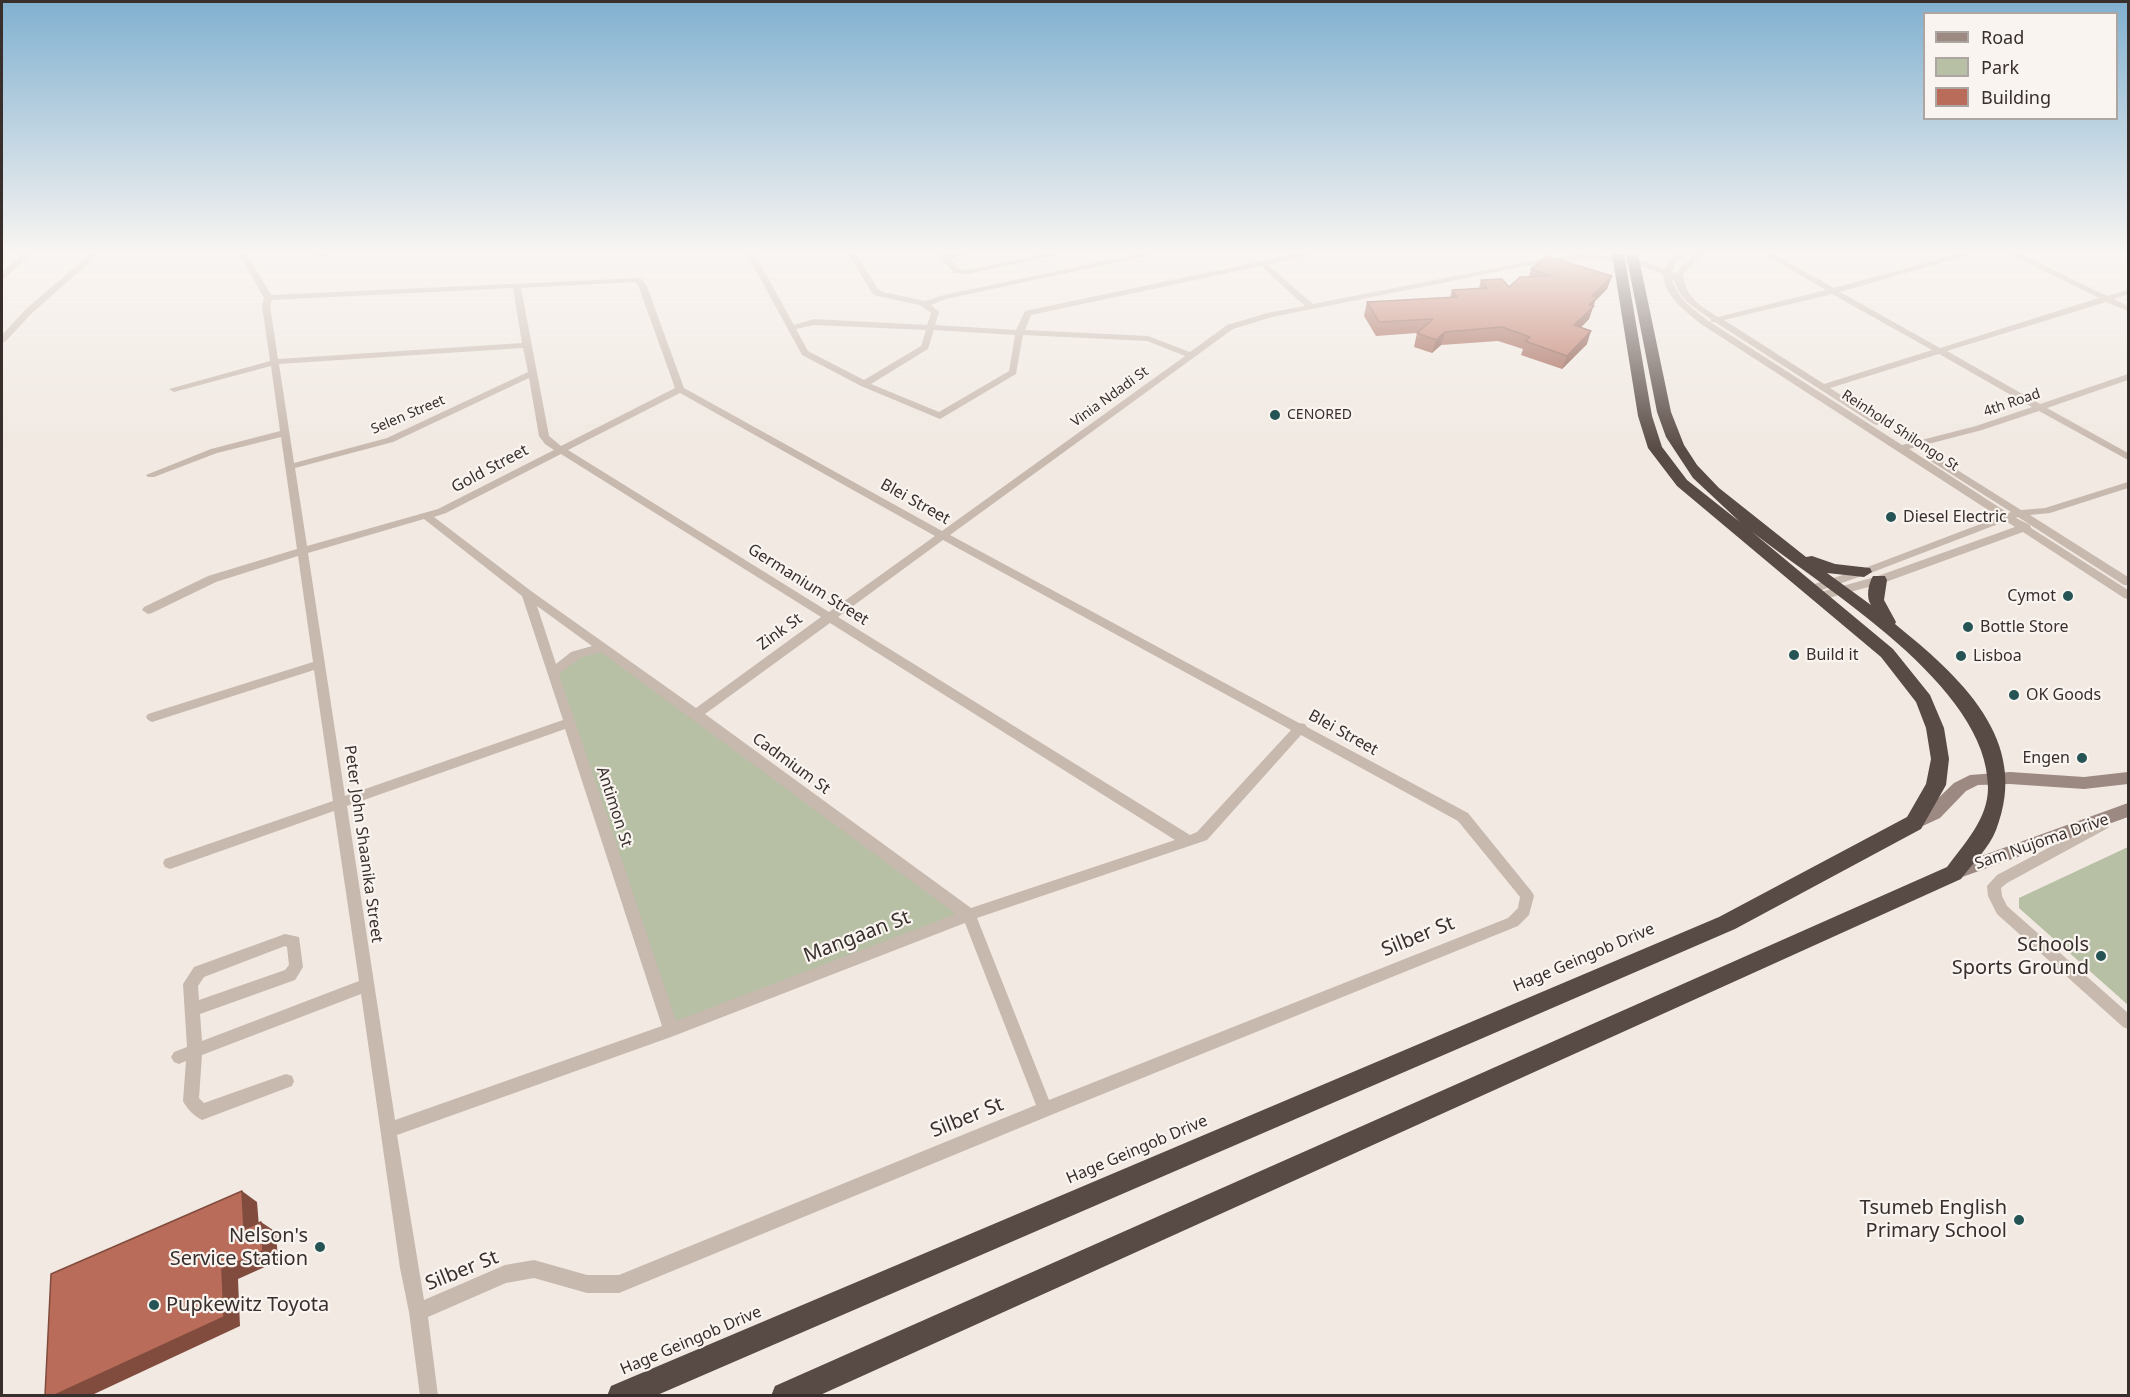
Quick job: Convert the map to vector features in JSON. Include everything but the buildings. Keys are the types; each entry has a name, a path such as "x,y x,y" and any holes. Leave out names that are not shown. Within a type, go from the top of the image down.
{"highway":[{"path":"785,1395 1954,873 1986,836 1993,820 1998,779 1992,750 1970,704 1924,655 1897,633 1826,590 1682,483 1655,448 1645,416 1633,319"},
{"path":"1641,319 1670,435 1693,468 1721,498 1789,550 1907,675 1924,700 1935,728 1940,759 1936,785 1914,823"},
{"path":"1789,550 1833,569 1872,576 1876,600 1882,616 1897,633"},
{"name":"Hage Geingob Drive","path":"621,1395 1727,923 1914,823"}],"street":[{"path":"2,340 21,319"},
{"name":"Peter John Shaanika Street","path":"268,319 429,1395"},
{"name":"Germanium Street","path":"522,319 544,436 560,449 1187,840"},
{"path":"655,319 680,388"},
{"path":"785,319 805,352 864,384 941,416 1013,372 1019,333 1026,319"},
{"path":"864,384 925,347 933,319"},
{"name":"Vinia Ndadi St","path":"942,535 1230,327 1253,319"},
{"name":"Reinhold Shilongo St","path":"1701,319 2019,513"},
{"path":"1704,322 1716,319"},
{"name":"Reinhold Shilongo St","path":"1717,319 1824,387 2007,518 2128,595"},
{"path":"1886,319 2043,406 2128,457"},
{"path":"1824,387 2039,319"},
{"path":"790,328 814,322 1148,339 1191,356"},
{"path":"174,389 275,362 526,345"},
{"name":"Selen Street","path":"289,467 390,440 532,374"},
{"name":"4th Road","path":"1908,447 2043,406 2128,377"},
{"name":"Gold Street","path":"148,610 212,579 442,511 680,388"},
{"name":"Blei Street","path":"680,388 942,535 1301,727 1463,817 1525,891 1527,903 1524,911"},
{"path":"151,475 214,451 284,433"},
{"path":"1826,590 2023,528 2034,518 2128,485"},
{"path":"1826,590 1872,576 2019,513 2034,518 2128,582"},
{"name":"Cadmium St","path":"426,516 527,594 696,714 969,915"},
{"name":"Zink St","path":"696,714 942,535"},
{"name":"Antimon St","path":"527,594 671,1030"},
{"path":"553,674 566,660 577,654 591,649 604,648"},
{"path":"152,717 320,664"},
{"path":"170,863 569,723"},
{"name":"Mangaan St","path":"389,1130 671,1030 969,915 1209,831 1301,727"},
{"path":"1914,823 1934,813 1967,781 1998,779 2084,783 2128,778"},
{"path":"2123,813 2002,879 1994,886 1995,896 2002,910 2128,1023"},
{"name":"Sam Nujoma Drive","path":"1954,873 2123,813"},
{"name":"Silber St","path":"418,1312 505,1274 534,1269 587,1284 619,1284 1045,1108 1513,922 1524,911"},
{"path":"969,915 1045,1108"},
{"path":"192,1010 290,975 296,967 294,941 285,940 198,972 190,984 195,1051 191,1101 202,1112 286,1081"},
{"path":"179,1057 367,985"}],"green space":[{"path":"604,648 969,915 671,1030 553,674 566,660"},
{"name":"Schools Sports Ground","path":"2128,847 2128,1005 2019,908 2019,898"}],"place":[{"name":"CENORED","path":"1275,415"},
{"name":"Diesel Electric","path":"1891,517"},
{"name":"Cymot","path":"2068,596"},
{"name":"Bottle Store","path":"1968,627"},
{"name":"Build it","path":"1794,655"},
{"name":"Lisboa","path":"1961,656"},
{"name":"OK Goods","path":"2014,695"},
{"name":"Engen","path":"2082,758"},
{"name":"Schools Sports Ground","path":"2101,956"},
{"name":"Tsumeb English Primary School","path":"2019,1220"},
{"name":"Nelson's Service Station","path":"320,1247"},
{"name":"Pupkewitz Toyota","path":"154,1305"}]}
